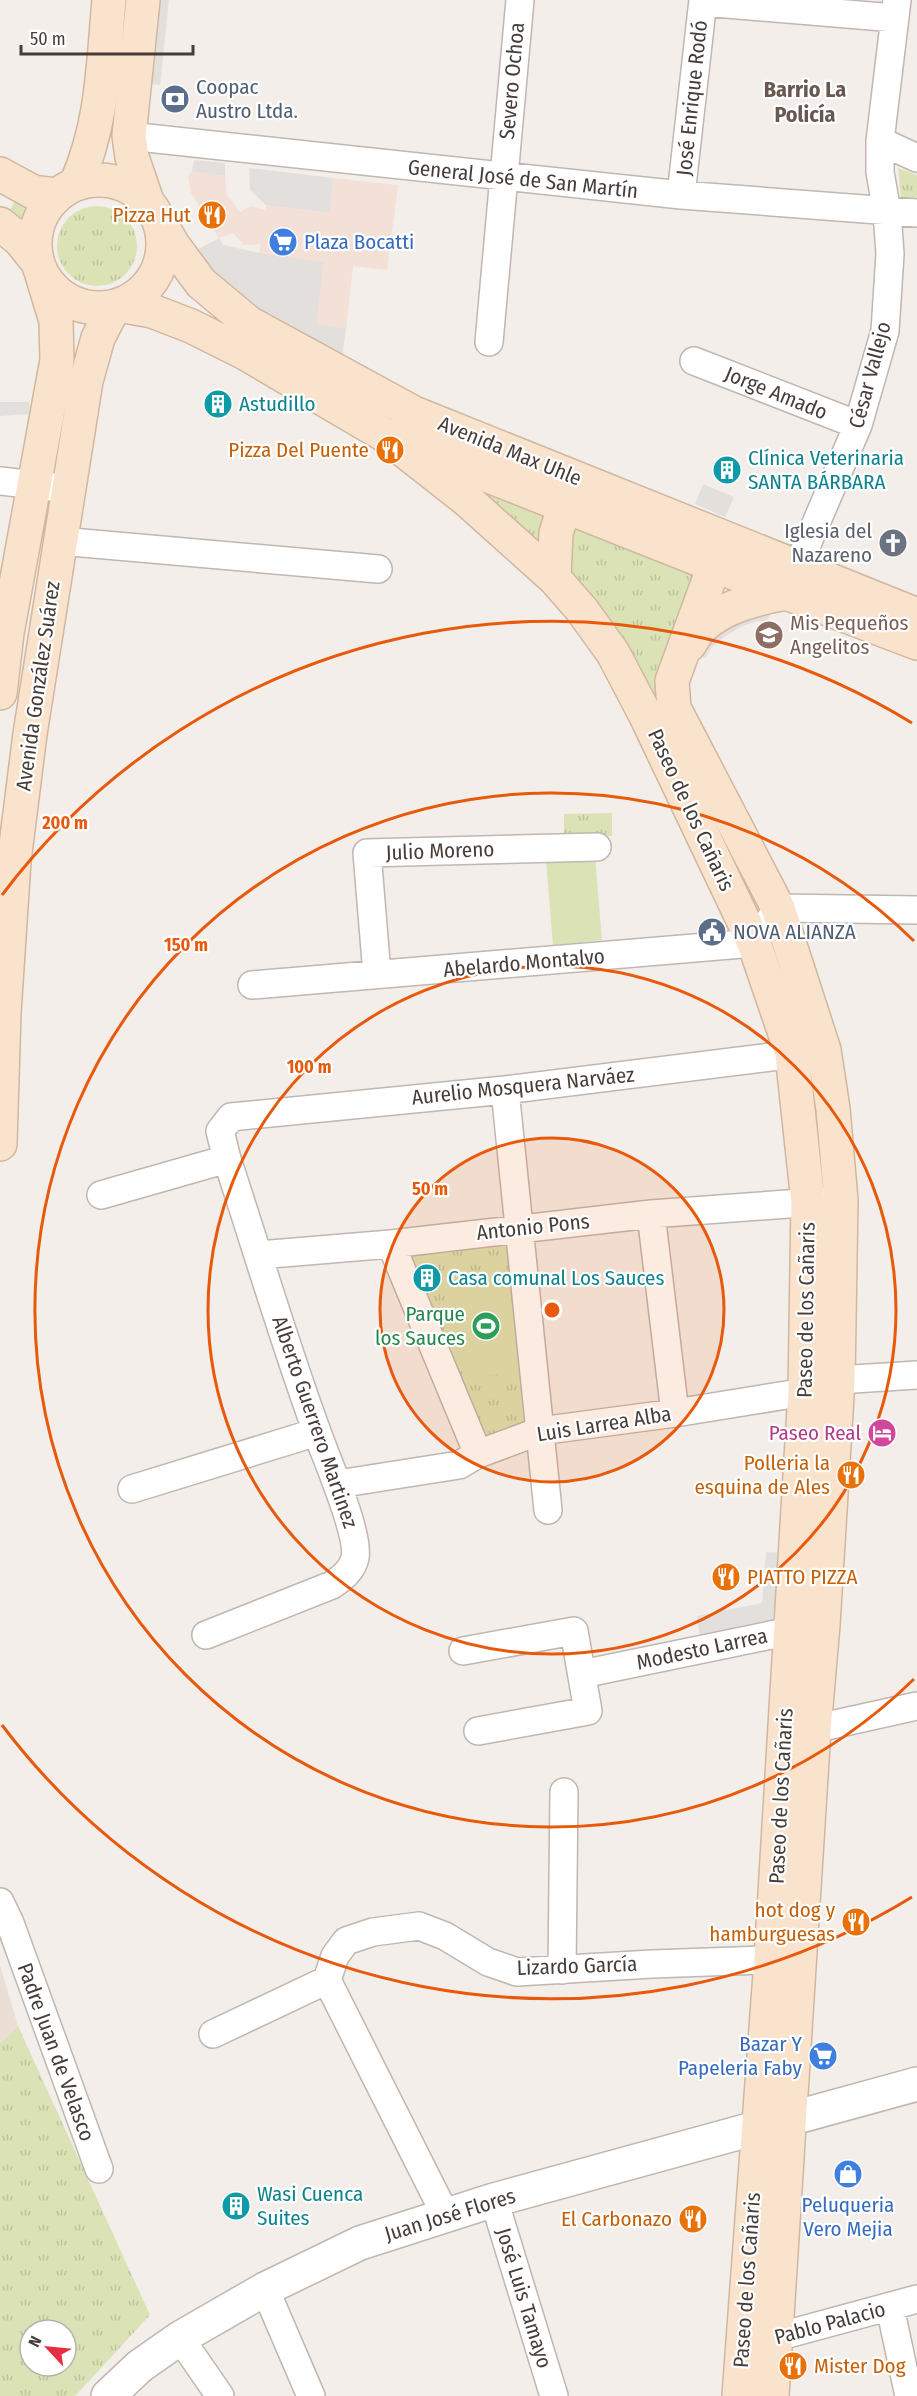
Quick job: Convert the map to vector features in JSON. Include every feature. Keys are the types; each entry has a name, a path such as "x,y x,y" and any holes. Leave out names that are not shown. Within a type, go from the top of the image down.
{"main road":[{"path":"39,268 35,240 39,221 48,205 67,189 93,142 98,114 109,0"},
{"path":"0,224 20,240 62,297 76,304 100,308 116,306 134,297 150,283 159,266 162,239 132,157 129,136 143,0"},
{"path":"0,174 33,192 67,189 97,180 112,182 129,187 151,208"},
{"name":"Avenida Max Uhle","path":"151,208 173,245 201,283 249,323 414,413 569,492"},
{"name":"Avenida González Suárez","path":"0,693 4,633 35,485 57,360 56,321 39,268"},
{"name":"Avenida Max Uhle","path":"116,306 152,311 191,326 245,353 383,434 569,492 791,581 917,644"},
{"name":"Avenida González Suárez","path":"0,1144 7,860 28,753 86,381 98,338 116,306"},
{"name":"Paseo de los Cañaris","path":"383,434 467,500 554,578 582,610 613,653 646,716 754,943 792,1054 808,1202 805,1392 790,1630 799,1732 786,1959 790,2118 772,2396"},
{"path":"554,578 553,557 556,533 569,492"},
{"name":"Paseo de los Cañaris","path":"719,552 672,681 674,708 778,908 824,1050 833,1109 841,1200 838,1380 823,1625 799,1732"},
{"path":"679,658 703,626 725,611 760,598 791,581"},
{"name":"Avenida Max Uhle","path":"791,581 917,615"},
{"name":"Paseo de los Cañaris","path":"739,2396 758,2127 786,1959"}],"street":[{"name":"Severo Ochoa","path":"489,342 520,0"},
{"path":"703,1 896,9"},
{"name":"José Enrique Rodó","path":"681,195 703,1"},
{"name":"César Vallejo","path":"791,581 858,425 885,331 890,254 887,212 880,172 880,141 896,9"},
{"name":"General José de San Martín","path":"129,136 504,178 681,195 917,213"},
{"path":"880,141 917,158"},
{"name":"Jorge Amado","path":"694,360 858,425"},
{"path":"0,481 68,489"},
{"path":"60,541 378,569"},
{"name":"Julio Moreno","path":"377,974 367,853 597,847"},
{"path":"754,943 778,908 917,910"},
{"name":"Abelardo Montalvo","path":"252,985 465,969 754,943"},
{"name":"Aurelio Mosquera Narváez","path":"224,1124 231,1117 505,1089 824,1050"},
{"path":"505,1089 548,1510"},
{"name":"Alberto Guerrero Martinez","path":"206,1635 332,1585 346,1575 355,1558 355,1545 338,1484 317,1432 227,1159 220,1131 224,1124"},
{"path":"101,1195 227,1159"},
{"path":"808,1202 841,1200"},
{"name":"Antonio Pons","path":"259,1255 391,1244 651,1214 808,1202"},
{"path":"651,1214 675,1413"},
{"path":"391,1244 478,1454"},
{"name":"Luis Larrea Alba","path":"338,1484 459,1465 478,1454 540,1431 675,1413 805,1392 838,1380 917,1375"},
{"path":"132,1489 317,1432"},
{"name":"Modesto Larrea","path":"582,1674 823,1625"},
{"path":"463,1651 574,1631 588,1711 478,1731"},
{"path":"799,1732 917,1707"},
{"path":"562,1970 564,1792"},
{"name":"Padre Juan de Velasco","path":"0,1902 10,1923 99,2169"},
{"name":"Lizardo García","path":"327,1980 335,1956 346,1941 373,1932 419,1926 445,1936 488,1962 517,1972 786,1959"},
{"path":"213,2034 327,1980 445,2214"},
{"name":"Juan José Flores","path":"108,2396 140,2366 180,2338 265,2289 360,2243 494,2200 917,2084"},
{"name":"José Luis Tamayo","path":"494,2200 554,2396"},
{"path":"265,2289 311,2396"},
{"name":"Pablo Palacio","path":"742,2346 917,2299"},
{"path":"890,2307 909,2396"},
{"path":"180,2338 220,2396"}],"shaded area":[{"path":"160,0 169,0 160,85 151,84"},
{"path":"194,160 225,163 225,176 192,171"},
{"path":"249,168 333,178 330,213 266,205 250,190"},
{"path":"192,171 225,176 227,195 240,212 251,206 265,210 266,205 330,213 333,178 398,185 387,270 353,266 346,329 317,325 322,262 259,253 261,244 244,245 233,233 219,238 191,193 188,176"},
{"path":"219,238 223,245 259,253 323,262 317,324 346,329 341,362 265,319 210,269 195,251"},
{"path":"0,402 29,402 30,414 0,416"},
{"path":"703,484 734,497 725,517 695,504"},
{"path":"771,613 766,623 758,621 742,626 724,637 712,647 705,658 694,654 730,620"},
{"path":"766,1552 783,1553 777,1617 774,1621 700,1639 697,1616 762,1603"},
{"path":"0,1965 18,2026 0,2044"}],"green space":[{"path":"898,168 917,175 917,199 901,197"},
{"path":"23,187 48,205 39,221 35,240 1,225"},
{"path":"89,206 105,206 126,217 137,238 137,254 126,275 105,286 89,286 75,280 63,268 57,254 57,238 63,224 75,212"},
{"path":"421,455 550,511 542,555"},
{"path":"567,512 707,568 668,679 775,913 792,1054 562,574"},
{"path":"612,813 612,836 564,836 564,814"},
{"path":"595,856 602,940 553,945 546,861"},
{"path":"512,1242 528,1425 509,1439 478,1436 398,1248"},
{"name":"Parque los Sauces","path":"508,1274 518,1372 465,1378 454,1280"},
{"path":"18,2026 150,2315 75,2396 0,2396 0,2044"}],"place":[{"name":"Coopac Austro Ltda.","path":"175,99"},
{"name":"Pizza Hut","path":"212,215"},
{"name":"Plaza Bocatti","path":"283,242"},
{"name":"Astudillo","path":"218,404"},
{"name":"Pizza Del Puente","path":"390,450"},
{"name":"Clínica Veterinaria SANTA BÁRBARA","path":"727,470"},
{"name":"Iglesia del Nazareno","path":"893,543"},
{"name":"Mis Pequeños Angelitos","path":"769,635"},
{"name":"NOVA ALIANZA","path":"712,932"},
{"name":"Casa comunal Los Sauces","path":"427,1278"},
{"name":"Parque los Sauces","path":"486,1326"},
{"name":"Paseo Real","path":"882,1433"},
{"name":"Polleria la esquina de Ales","path":"851,1475"},
{"name":"PIATTO PIZZA","path":"726,1577"},
{"name":"hot dog y hamburguesas","path":"856,1922"},
{"name":"Bazar Y Papeleria Faby","path":"823,2056"},
{"name":"Peluqueria Vero Mejia","path":"848,2174"},
{"name":"Wasi Cuenca Suites","path":"236,2206"},
{"name":"El Carbonazo","path":"693,2219"},
{"name":"Mister Dog","path":"793,2366"}],"district":[{"name":"Barrio La Policía","path":"805,102"}]}
